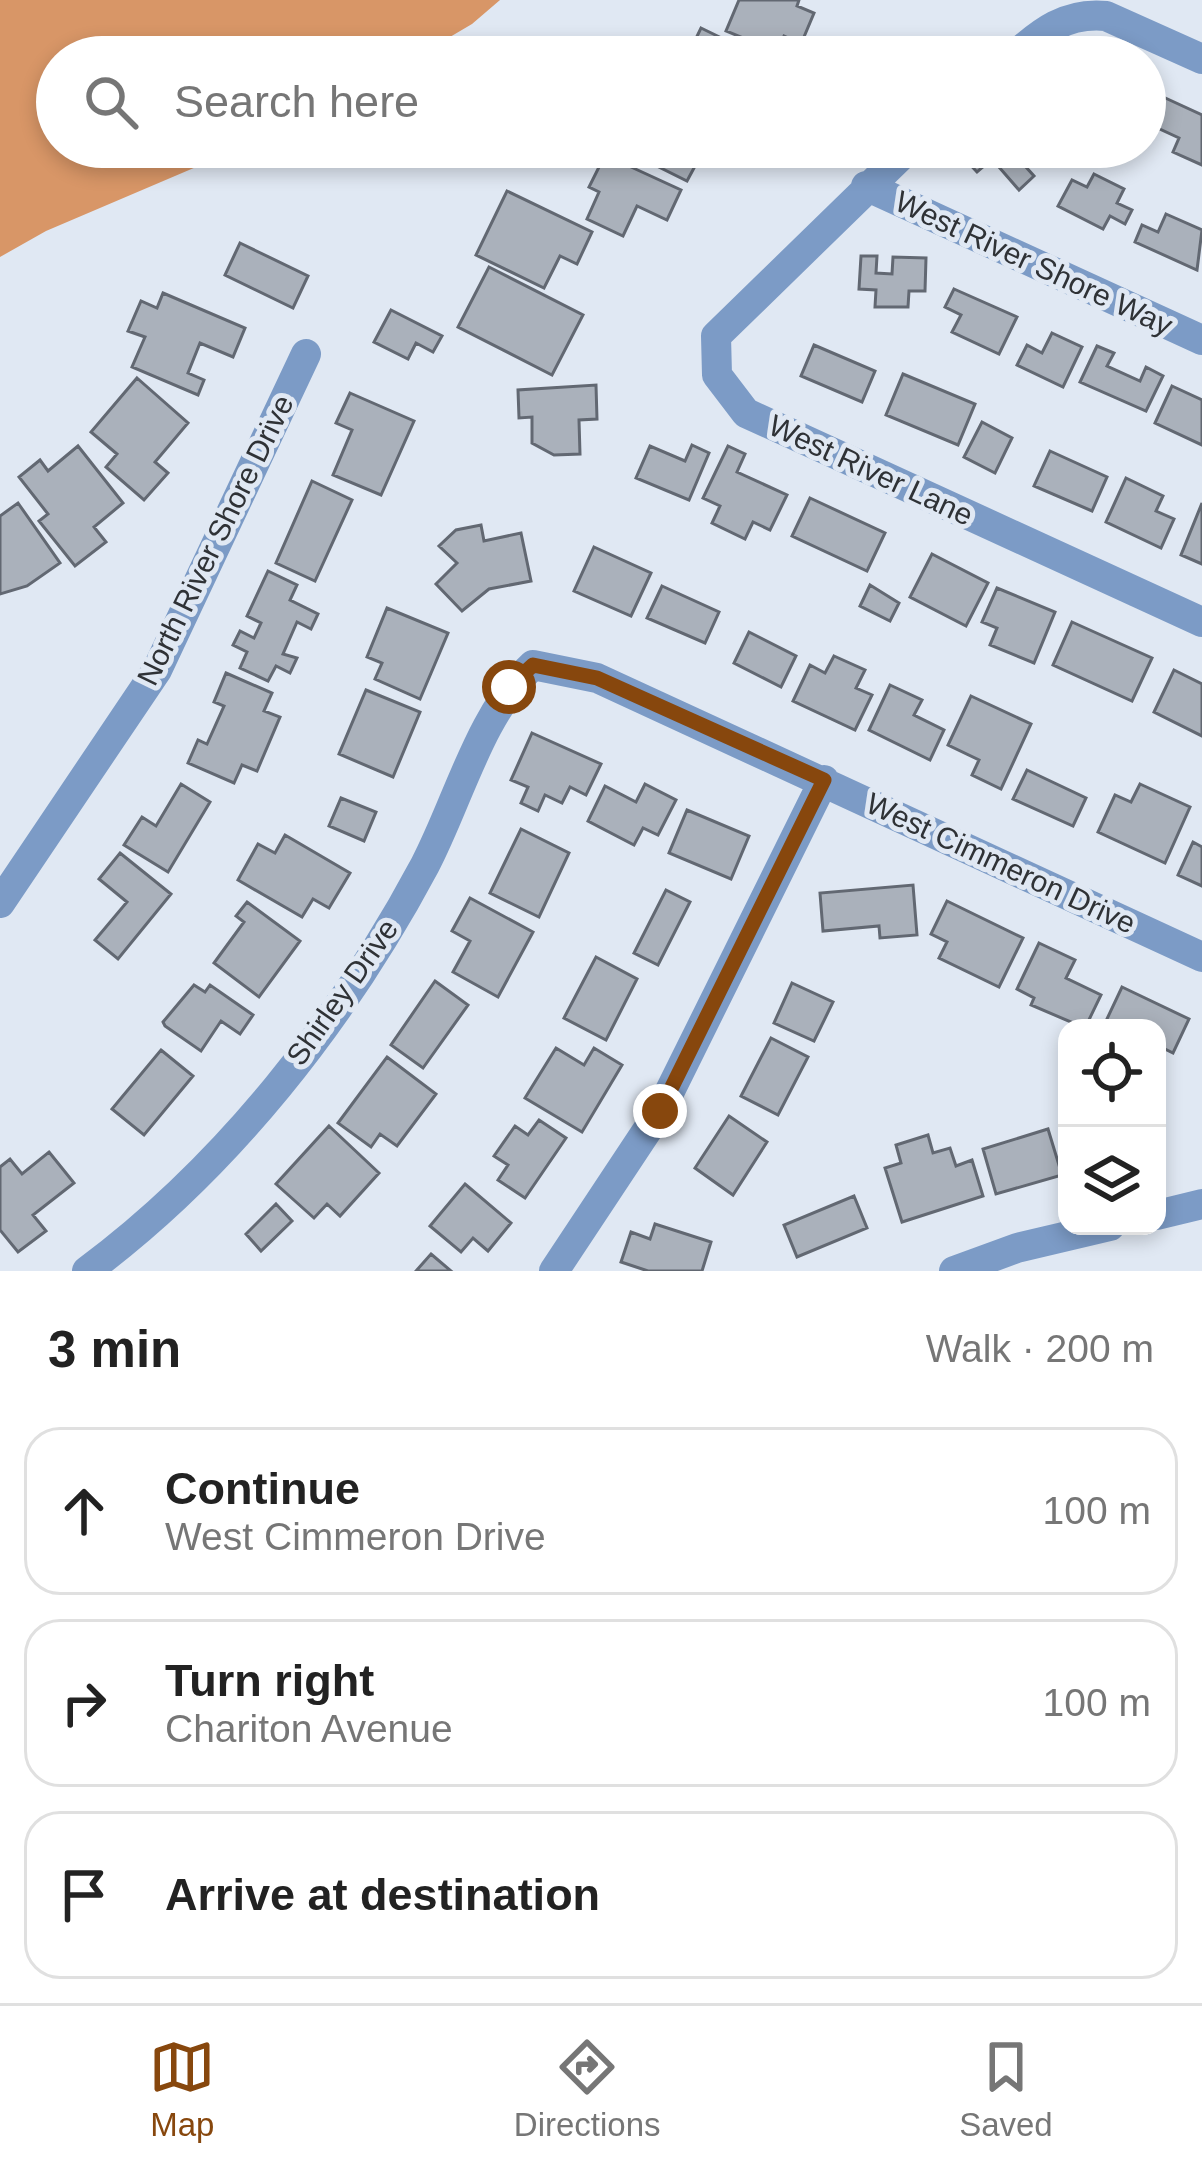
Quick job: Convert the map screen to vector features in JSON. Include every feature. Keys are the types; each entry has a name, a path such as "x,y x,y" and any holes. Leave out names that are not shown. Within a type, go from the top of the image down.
{"street":[{"path":"1038,36 1049,27 1089,14 1106,16 1151,36"},
{"path":"1166,43 1202,59"},
{"name":"West River Lane","path":"886,168 716,336 717,375 746,412 1202,622"},
{"name":"West River Shore Way","path":"866,186 1202,340"},
{"name":"North River Shore Drive","path":"0,903 157,670 306,354"},
{"name":"West Cimmeron Drive","path":"533,665 597,678 1202,957"},
{"name":"Shirley Drive","path":"86,1271 224,1149 331,1016 426,864 509,687 533,665"},
{"path":"554,1271 660,1111 824,780"},
{"path":"1166,1213 1202,1204"},
{"path":"954,1271 1017,1248 1072,1235"}],"shaded area":[{"path":"0,0 500,0 452,36 36,36 36,168 194,168 46,231 0,257"}],"building":[{"path":"739,0 799,0 797,6 814,13 804,36 738,36 726,31"},
{"path":"1166,98 1202,115 1202,165 1173,152 1179,138 1166,132"},
{"path":"598,168 633,168 681,190 667,220 637,206 623,236 587,219 599,192 589,187"},
{"path":"661,168 694,168 687,181"},
{"path":"1000,168 1027,168 1034,176 1019,190"},
{"path":"1094,174 1124,189 1117,203 1132,210 1125,224 1110,216 1103,229 1058,206 1072,180 1087,187"},
{"path":"507,191 592,232 577,264 560,256 544,288 476,255"},
{"path":"1166,214 1202,230 1197,270 1135,242 1142,225 1158,232"},
{"path":"240,243 308,276 293,308 225,275"},
{"path":"861,256 877,256 876,273 892,274 893,257 926,258 925,291 909,291 908,307 875,307 876,290 859,289"},
{"path":"489,267 583,315 552,375 458,327"},
{"path":"954,289 1017,317 999,354 952,332 961,315 945,307"},
{"path":"163,293 245,328 233,357 200,343 188,373 204,380 198,395 132,367 145,337 128,331 141,301 157,308"},
{"path":"391,310 442,336 433,352 416,343 408,359 374,342"},
{"path":"1052,333 1082,347 1063,387 1017,365 1027,345 1042,353"},
{"path":"814,345 875,371 862,402 801,376"},
{"path":"1097,346 1114,353 1107,366 1140,381 1146,367 1163,376 1146,411 1080,382"},
{"path":"903,374 975,404 958,445 886,415"},
{"path":"137,378 188,423 155,462 168,473 144,500 106,467 117,454 91,432"},
{"path":"596,385 597,419 579,420 580,454 554,455 532,443 532,417 519,418 518,390"},
{"path":"1172,386 1202,400 1202,445 1155,423"},
{"path":"350,393 414,421 381,495 333,475 352,430 336,423"},
{"path":"982,422 1012,438 995,473 964,457"},
{"path":"692,445 709,453 689,500 636,478 650,446 685,461"},
{"path":"78,446 123,503 94,527 106,542 75,566 39,521 48,514 19,477 40,460 48,471"},
{"path":"728,446 745,454 737,472 787,495 770,530 753,522 745,539 712,523 720,506 703,498"},
{"path":"1050,451 1107,477 1092,511 1034,486"},
{"path":"1126,478 1163,496 1156,511 1174,519 1161,548 1106,522"},
{"path":"312,481 352,500 315,581 276,563"},
{"path":"810,498 885,533 867,571 792,536"},
{"path":"18,503 60,563 27,586 0,594 0,516"},
{"path":"1202,503 1202,564 1181,555"},
{"path":"481,525 484,541 521,533 531,581 489,589 462,611 436,584 457,563 439,546 456,530"},
{"path":"594,547 651,573 631,616 574,591"},
{"path":"932,554 988,583 966,626 910,597"},
{"path":"268,571 297,585 290,600 318,614 311,629 297,622 283,654 297,658 290,673 276,666 268,681 240,668 247,652 233,645 240,631 254,638 261,623 247,616"},
{"path":"870,585 899,603 890,621 860,606"},
{"path":"662,586 719,612 705,643 647,618"},
{"path":"997,588 1055,612 1034,663 990,645 997,628 982,622"},
{"path":"387,608 448,633 420,699 375,679 382,663 367,657"},
{"path":"1072,622 1152,658 1132,701 1053,665"},
{"path":"749,632 796,656 781,687 734,663"},
{"path":"834,656 865,670 856,688 872,695 855,730 793,701 810,665 825,673"},
{"path":"1174,670 1202,684 1202,736 1154,712"},
{"path":"226,673 272,693 264,711 280,717 257,771 242,765 234,783 188,763 198,740 207,744 224,706 214,702"},
{"path":"890,685 922,700 914,715 944,730 930,760 869,730"},
{"path":"366,690 420,712 393,777 339,754"},
{"path":"971,696 1031,724 1001,789 972,775 979,760 948,745"},
{"path":"532,733 601,764 586,795 570,787 562,803 545,795 538,811 521,803 528,787 511,780"},
{"path":"1027,770 1086,798 1073,826 1013,799"},
{"path":"181,784 210,802 168,872 124,845 142,817 156,826"},
{"path":"645,784 676,800 658,835 643,828 634,845 588,821 605,786 636,802"},
{"path":"1140,784 1190,807 1165,863 1098,832 1115,795 1131,802"},
{"path":"341,798 376,812 364,841 329,826"},
{"path":"687,810 749,836 731,879 669,853"},
{"path":"521,829 569,853 539,917 490,893"},
{"path":"285,835 350,873 329,908 313,899 302,917 238,880 258,844 275,853"},
{"path":"1193,842 1202,847 1202,886 1178,875"},
{"path":"120,853 171,894 118,959 95,940 127,902 99,879"},
{"path":"913,885 917,935 880,938 879,926 823,931 820,893"},
{"path":"666,890 690,902 658,965 634,953"},
{"path":"470,898 533,932 498,997 453,972 470,941 452,931"},
{"path":"947,901 1023,938 999,987 939,958 947,942 931,934"},
{"path":"247,902 300,941 259,997 214,963 244,922 236,916"},
{"path":"1039,943 1075,960 1066,978 1101,995 1089,1019 1064,1019 1031,1005 1034,998 1017,989"},
{"path":"596,957 637,979 606,1040 564,1018"},
{"path":"435,981 468,1005 423,1068 391,1045"},
{"path":"792,983 833,1002 814,1041 774,1023"},
{"path":"194,985 205,992 210,985 253,1015 240,1034 221,1021 201,1051 165,1026 163,1022"},
{"path":"1122,987 1189,1019 1173,1053 1166,1050 1166,1019 1107,1019"},
{"path":"771,1038 808,1057 778,1115 741,1096"},
{"path":"556,1048 584,1065 594,1048 622,1065 582,1132 525,1098"},
{"path":"161,1050 193,1076 144,1135 112,1109"},
{"path":"387,1057 436,1094 397,1146 380,1134 371,1147 338,1123"},
{"path":"729,1116 767,1142 733,1195 695,1168"},
{"path":"539,1120 566,1138 525,1198 498,1180 508,1165 494,1156 515,1126 528,1135"},
{"path":"329,1126 379,1173 340,1216 327,1204 314,1218 276,1184"},
{"path":"1048,1129 1058,1176 996,1194 983,1149"},
{"path":"928,1135 933,1153 950,1148 956,1166 972,1160 983,1196 902,1222 885,1168 901,1163 896,1145"},
{"path":"49,1152 74,1183 33,1215 46,1231 18,1252 0,1230 0,1167 10,1159 22,1174"},
{"path":"465,1184 511,1223 488,1251 473,1238 461,1252 430,1226"},
{"path":"854,1196 867,1228 797,1257 784,1225"},
{"path":"276,1204 292,1221 261,1251 246,1234"},
{"path":"655,1224 711,1242 702,1271 648,1271 621,1262 631,1232 650,1239"},
{"path":"431,1254 451,1271 416,1271"}],"route":[{"path":"509,687 533,665 597,678 824,780 757,925 660,1111"}]}
